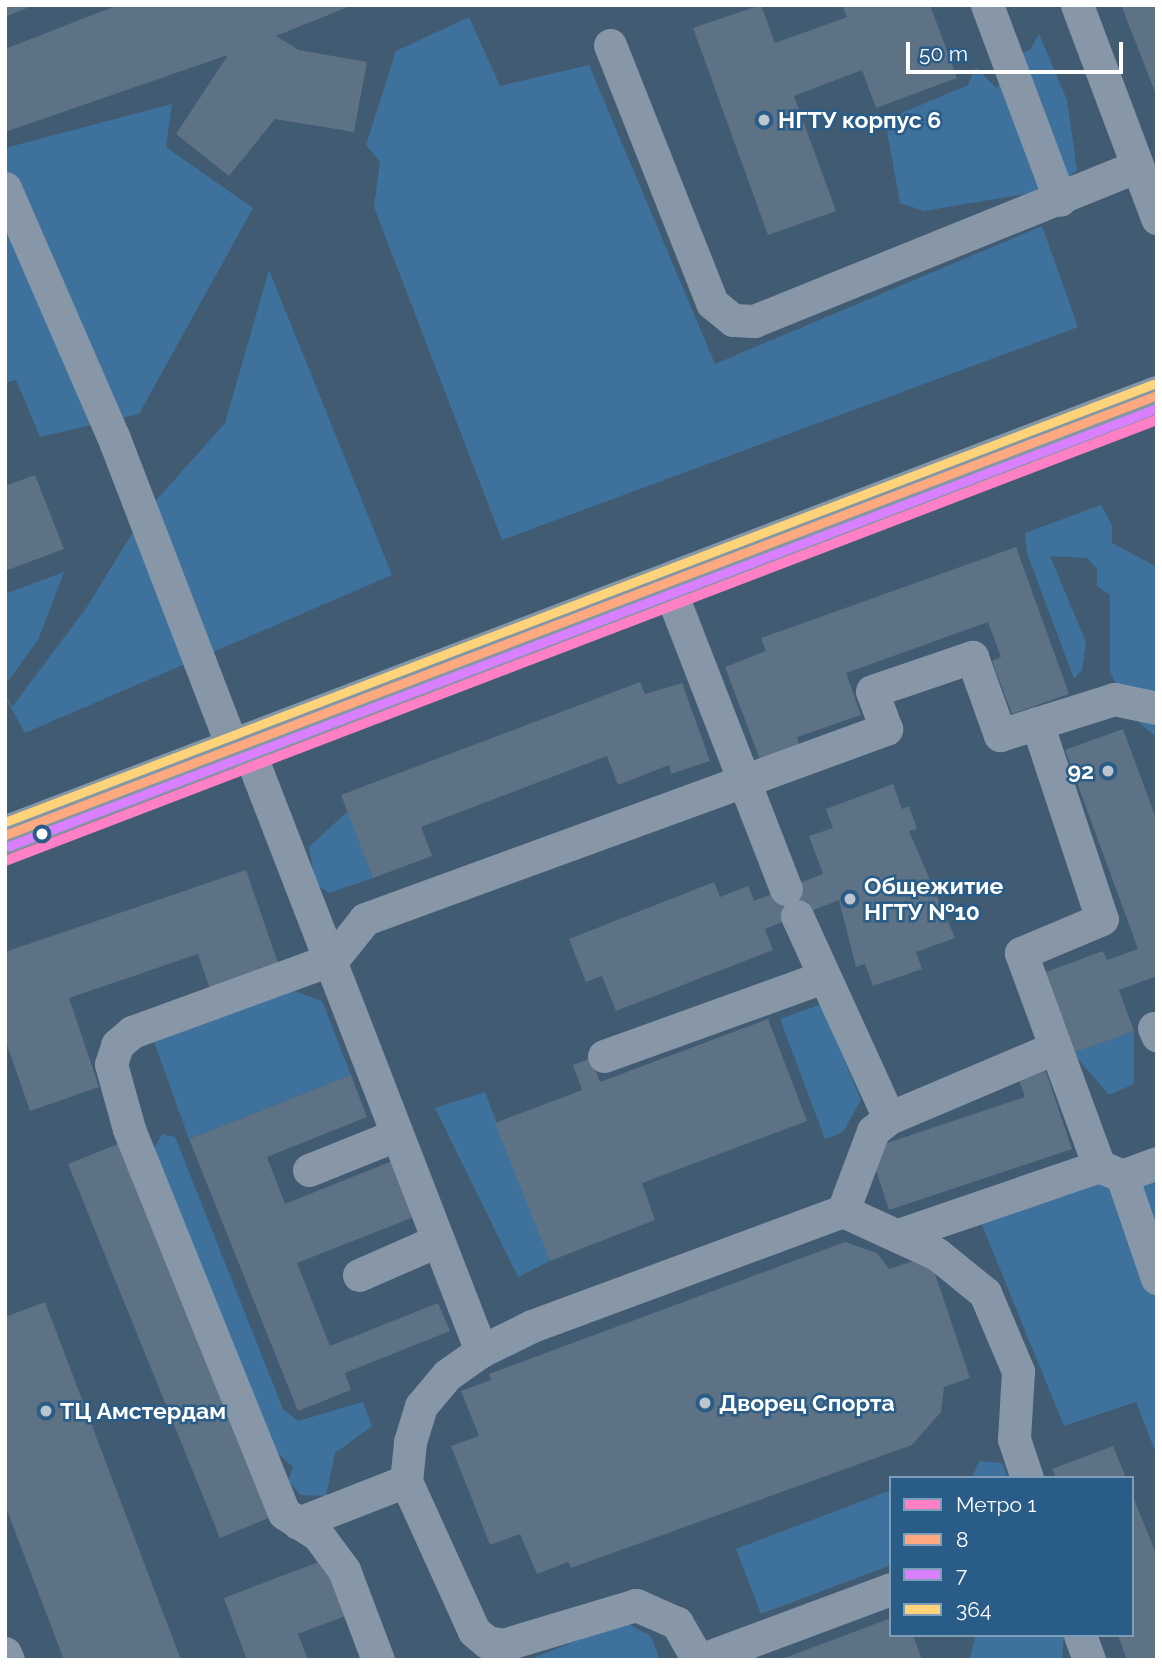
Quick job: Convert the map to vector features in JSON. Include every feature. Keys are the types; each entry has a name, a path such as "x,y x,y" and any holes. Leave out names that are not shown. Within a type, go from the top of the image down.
{"main road":[{"path":"5,835 241,748 1157,395"}],"street":[{"path":"1077,5 1135,167 1157,218"},
{"path":"990,6 1060,200"},
{"path":"610,45 712,303 733,320 754,321 1060,200 1135,167"},
{"path":"5,188 108,424 241,748 333,959 396,1135 481,1351"},
{"path":"668,584 741,781 823,977 889,1118"},
{"path":"378,1660 344,1570 318,1535 284,1514 129,1129 111,1064 117,1045 132,1032 333,959 365,919 886,729 872,691 972,657 1000,735 1114,699 1157,708"},
{"path":"1037,723 1102,919 1021,953 1054,1048 1157,1278"},
{"path":"604,1056 823,977"},
{"path":"844,1211 873,1131 889,1118 1054,1048"},
{"path":"309,1170 396,1135"},
{"path":"898,1235 1110,1171 1157,1163"},
{"path":"889,1590 699,1660 677,1623 636,1605 503,1645 487,1642 474,1631 406,1481 421,1406 447,1375 481,1351 532,1326 844,1211 898,1235 967,1273 985,1293 1018,1371 1014,1439 1026,1476"},
{"path":"359,1275 437,1241"},
{"path":"298,1523 406,1481"},
{"path":"1081,1637 1089,1660"},
{"path":"5,1653 8,1660"}],"shaded area":[{"path":"469,17 500,86 589,65 715,364 1042,226 1078,327 502,540 374,207 380,162 366,145 396,51"},
{"path":"1039,34 1067,100 1077,170 1055,189 924,211 900,203 885,120 968,85 976,67 996,88 1007,76 1010,58 1030,50"},
{"path":"172,104 166,147 253,208 139,414 40,437 16,380 5,383 5,148"},
{"path":"269,270 392,575 25,733 5,697 5,692 12,707 87,607 144,514 225,423"},
{"path":"1101,505 1112,525 1112,543 1155,566 1157,738 1134,718 1110,672 1110,595 1097,586 1097,569 1087,558 1050,556 1086,642 1082,670 1074,679 1027,553 1025,533"},
{"path":"64,572 38,640 5,685 5,594"},
{"path":"348,811 373,878 329,893 315,883 309,847"},
{"path":"288,989 322,1001 351,1075 189,1139 153,1039"},
{"path":"821,1004 861,1100 843,1132 825,1139 780,1019"},
{"path":"1134,1031 1134,1084 1109,1095 1073,1053"},
{"path":"485,1092 550,1261 518,1277 435,1108"},
{"path":"162,1134 175,1137 283,1409 298,1421 363,1402 372,1426 335,1453 326,1496 301,1495 288,1481 293,1467 272,1448 152,1153"},
{"path":"1104,1172 1157,1177 1157,1456 1136,1402 1064,1426 978,1215"},
{"path":"980,1461 1002,1463 1007,1476 972,1476"},
{"path":"889,1491 889,1566 761,1614 736,1549"},
{"path":"624,1622 651,1636 660,1660 528,1660"},
{"path":"975,1637 1064,1637 1062,1660 969,1660"}],"building":[{"path":"5,5 34,5 5,17"},
{"path":"118,5 353,5 276,36 299,50 367,62 354,132 275,119 229,176 176,134 228,55 5,132 5,49"},
{"path":"761,5 775,43 847,17 842,5 930,5 957,78 876,108 862,70 794,96 836,211 768,235 693,28"},
{"path":"1121,5 1157,5 1157,97"},
{"path":"35,475 64,549 5,571 5,486"},
{"path":"1016,547 1069,694 1012,714 992,661 1001,657 988,622 846,673 861,715 797,737 800,746 761,762 725,667 766,651 761,638"},
{"path":"640,682 645,694 682,683 710,761 671,774 669,765 618,785 607,756 421,827 432,856 373,878 341,795"},
{"path":"1123,729 1157,821 1157,976 1119,990 1134,1031 1073,1053 1043,973 1103,951 1107,960 1138,949 1065,750"},
{"name":"Общежитие НГТУ №10","path":"893,784 902,809 909,806 917,829 909,831 955,938 916,952 922,969 873,986 865,964 856,967 839,900 765,929 773,950 616,1011 602,976 586,982 569,939 714,882 720,897 748,886 754,901 823,874 809,836 833,828 826,809"},
{"path":"246,870 279,966 210,989 198,954 69,998 99,1087 30,1111 5,1039 5,952"},
{"path":"768,1019 807,1121 642,1183 655,1220 550,1261 495,1123 582,1090 573,1065 591,1058 600,1082"},
{"path":"1043,1063 1072,1149 889,1210 869,1149 1025,1097 1016,1072"},
{"path":"351,1075 367,1117 267,1157 285,1204 392,1161 414,1217 297,1263 330,1346 438,1303 450,1331 345,1373 351,1390 298,1411 189,1139"},
{"path":"118,1144 269,1518 220,1538 68,1164"},
{"name":"Дворец Спорта","path":"845,1242 877,1253 889,1269 929,1256 970,1378 944,1387 941,1412 912,1445 571,1568 568,1562 537,1574 520,1534 490,1545 451,1446 479,1436 461,1391 491,1380 489,1374"},
{"name":"ТЦ Амстердам","path":"45,1302 181,1660 64,1660 5,1505 5,1317"},
{"path":"1113,1446 1125,1476 1055,1476 1052,1469"},
{"path":"1134,1499 1157,1556 1157,1660 1127,1660 1119,1637 1134,1637"},
{"path":"324,1560 345,1616 298,1634 308,1660 247,1660 224,1598"},
{"path":"889,1619 889,1637 914,1637 922,1660 779,1660"}],"metro line":[{"name":"1","path":"5,861 1157,420"}],"transit line":[{"name":"364","path":"5,822 1153,384"},
{"name":"8","path":"5,835 1157,395"},
{"name":"7","path":"9,846 1157,408"}],"place":[{"name":"НГТУ корпус 6","path":"764,120"},
{"name":"92","path":"1108,771"},
{"name":"Общежитие НГТУ №10","path":"850,899"},
{"name":"Дворец Спорта","path":"705,1403"},
{"name":"ТЦ Амстердам","path":"46,1411"}]}
